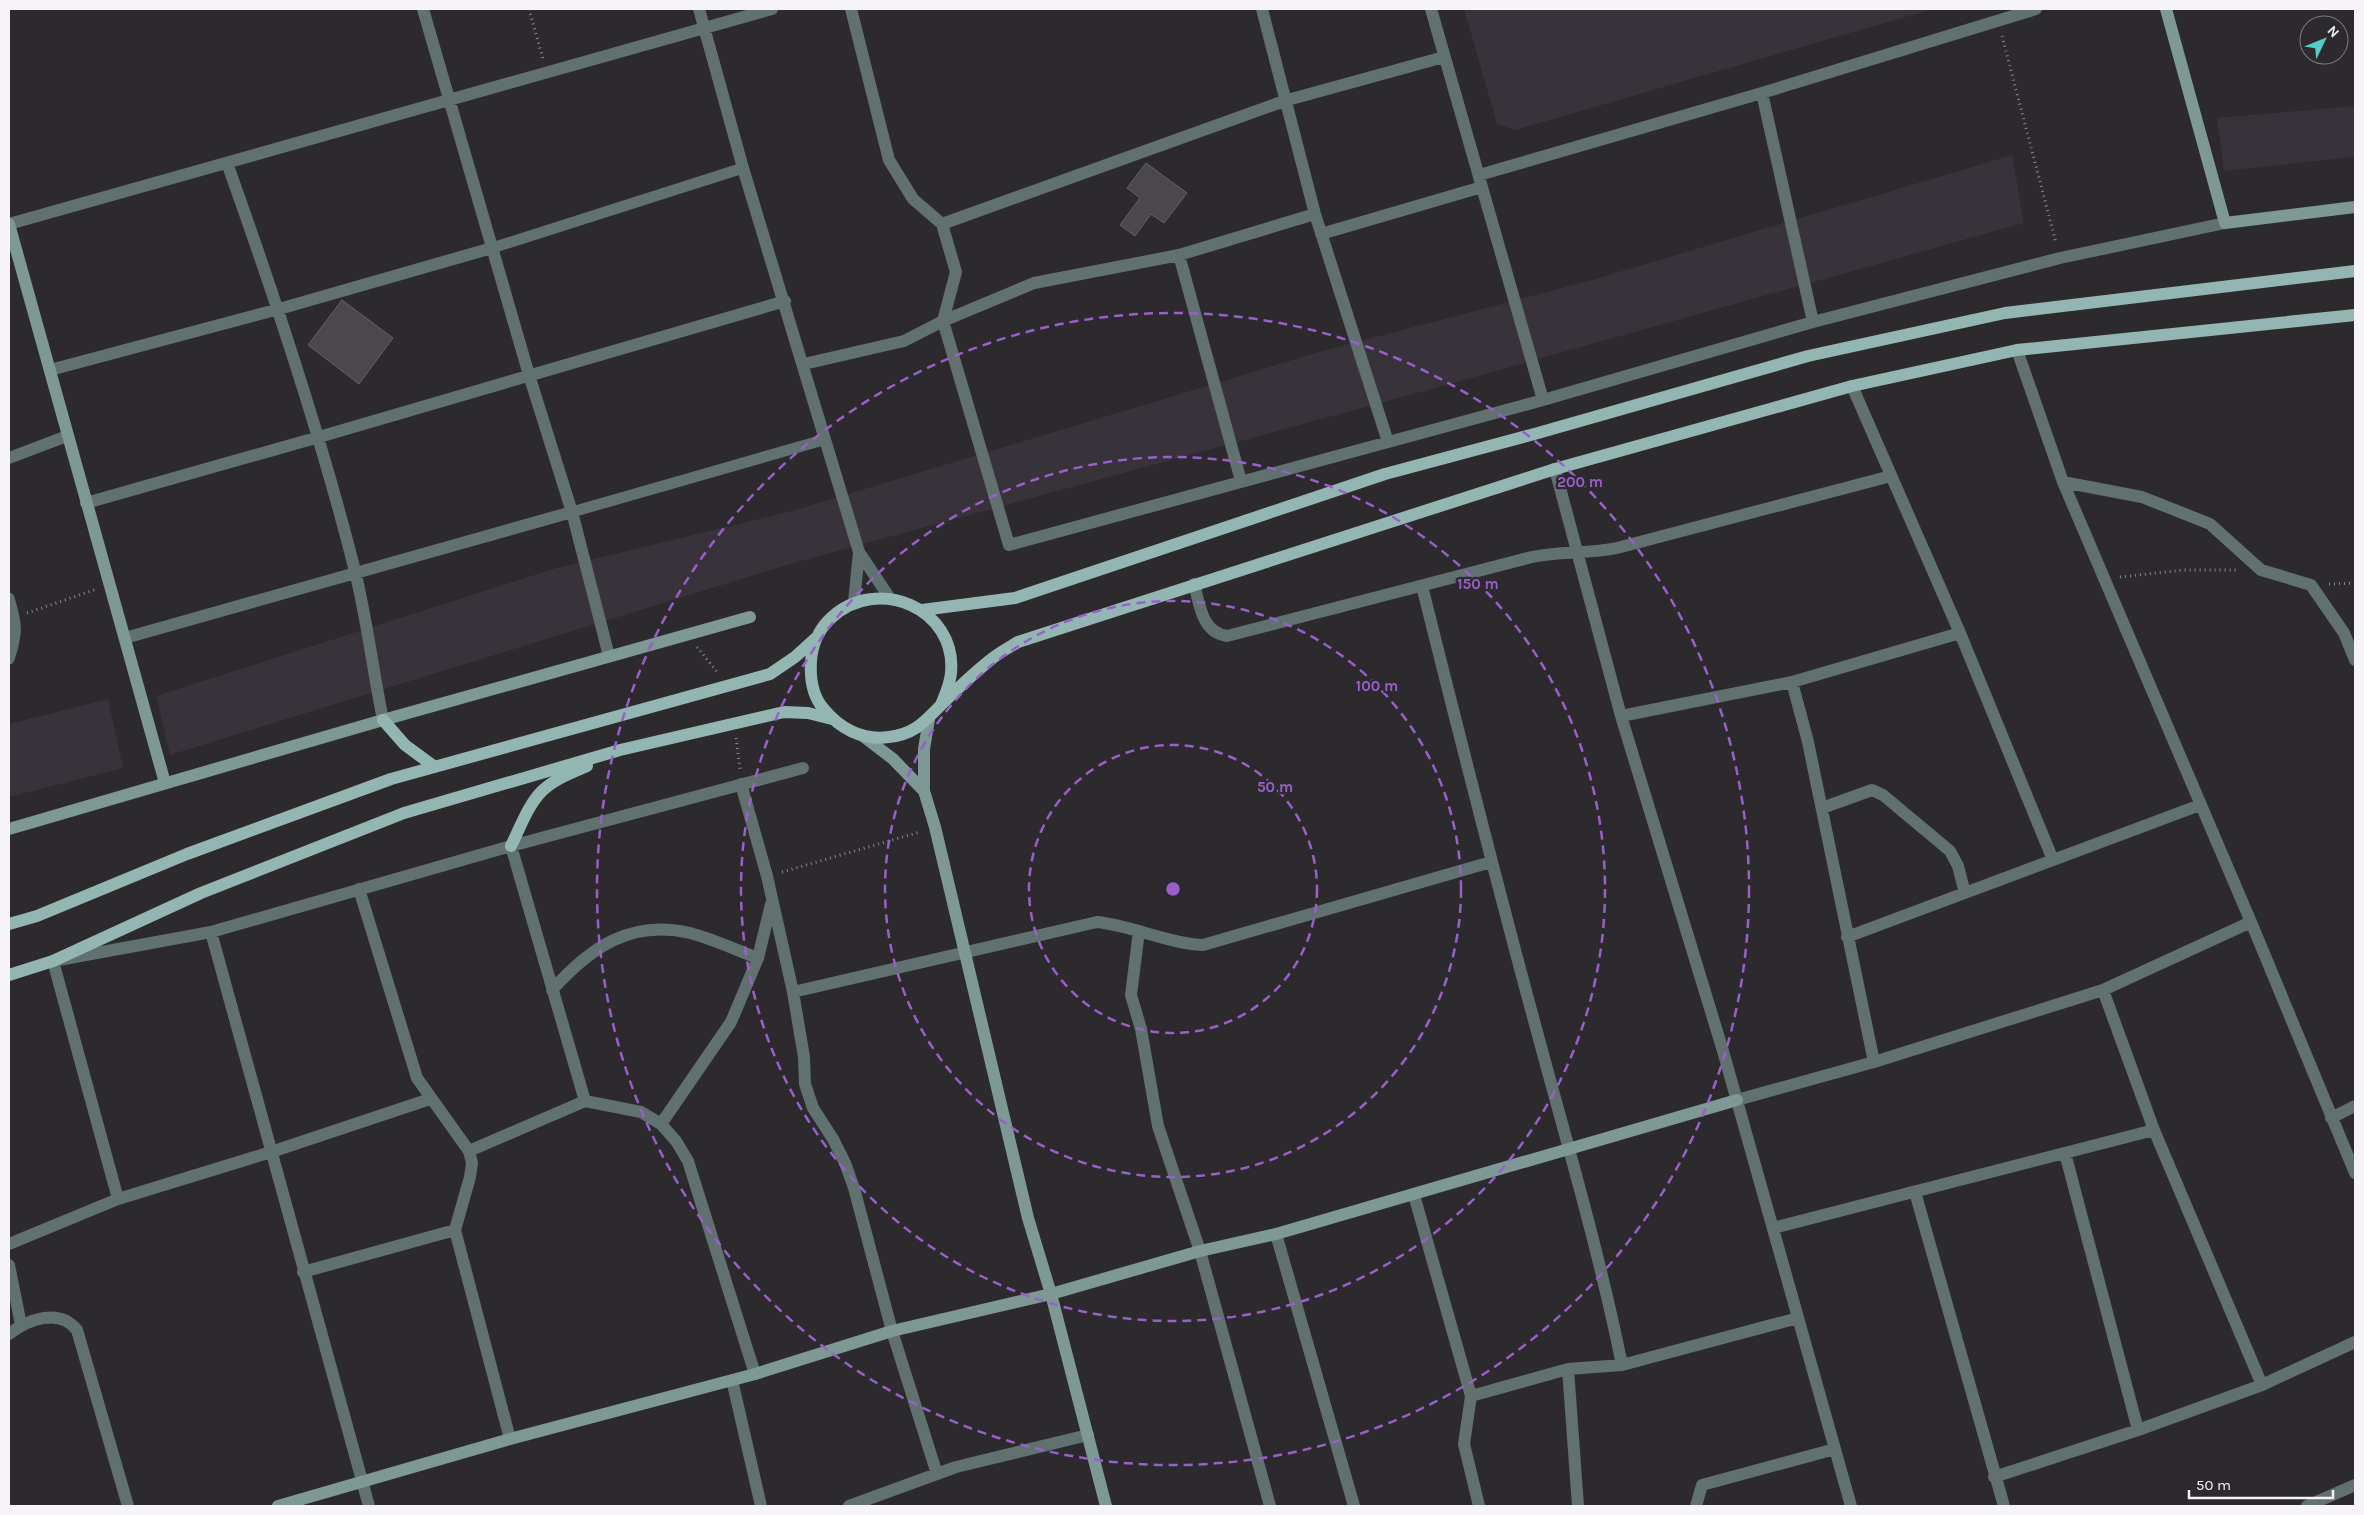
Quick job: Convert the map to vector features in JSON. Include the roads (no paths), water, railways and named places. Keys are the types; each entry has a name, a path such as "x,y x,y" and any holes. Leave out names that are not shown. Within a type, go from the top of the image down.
{"main road":[{"path":"922,610 1015,598 1385,474 1538,433 1808,356 2005,313 2355,270"},
{"path":"816,638 811,654 810,672 813,690 821,706 847,730 863,736 881,738 899,736 915,730 929,719 940,705 991,659 1018,642 1555,469 1852,386 2017,350 2355,315"},
{"path":"9,924 37,916 205,847 391,779 770,674 795,657 816,638 826,623 839,611 854,602 871,598 889,597 906,602 922,610 935,622 950,654 951,672 948,690 940,705"},
{"path":"9,975 53,961 201,893 404,813 620,750 784,712 808,713 833,719"},
{"path":"382,720 405,746 435,767"},
{"path":"512,846 536,798 542,791 559,780 620,750"}],"street":[{"path":"422,9 529,376 572,512 609,656"},
{"path":"699,9 743,168 804,364 823,440 859,552 889,597"},
{"path":"165,783 9,224 772,9"},
{"path":"851,9 889,160 913,198 942,224 956,272 943,321 1009,545 1543,400 1813,322 2060,258 2225,223 2355,207"},
{"path":"1262,9 1284,101 1315,214 1388,442"},
{"path":"1431,9 1543,400"},
{"path":"1321,234 1762,92 2036,9"},
{"path":"2166,9 2225,223"},
{"path":"942,224 1284,101 1444,57"},
{"path":"1762,92 1813,322"},
{"path":"227,163 279,309 319,438 356,573 382,720"},
{"path":"804,364 904,341 943,321 1034,283 1179,255 1315,214"},
{"path":"50,370 279,309 492,248"},
{"path":"1179,255 1240,481"},
{"path":"86,503 319,438 784,301"},
{"path":"2017,350 2063,482 2251,922 2355,1173"},
{"path":"1852,386 1960,634 2053,860"},
{"path":"9,458 67,436"},
{"path":"1555,469 1621,716 1737,1100 1851,1506"},
{"path":"1194,584 1203,616 1209,628 1214,633 1227,636 1547,554 1617,548 1891,476"},
{"path":"2063,482 2142,497 2210,524 2261,570 2311,586 2344,633 2355,660"},
{"path":"125,638 572,512"},
{"path":"854,602 859,552"},
{"path":"1422,586 1491,862 1568,1148 1590,1220 1622,1365"},
{"path":"9,829 382,720 750,617"},
{"path":"1621,716 1792,682 1960,634"},
{"path":"1792,682 1808,742 1874,1062"},
{"path":"929,719 924,749 924,791 966,954 1028,1218 1051,1294 1106,1506"},
{"path":"863,736 892,759 924,791"},
{"path":"118,1199 53,961 211,932 512,846 803,768"},
{"path":"741,784 767,876 793,992 804,1056 805,1084 813,1108 833,1139 848,1172 892,1331 937,1474"},
{"path":"1822,808 1872,790 1883,795 1950,851 1958,866 1965,893"},
{"path":"1847,937 2200,805"},
{"path":"512,846 585,1101"},
{"path":"793,992 966,954 1097,922 1118,924 1182,944 1203,946 1491,862"},
{"path":"359,889 417,1078 430,1099 450,1122 469,1151 472,1163 470,1177 455,1230 510,1439"},
{"path":"661,1124 731,1022 758,958 772,899"},
{"path":"278,1506 510,1439 755,1374 892,1331 1051,1294 1200,1251 1276,1234 1414,1195 1568,1148 1874,1062 2103,990 2251,922"},
{"path":"552,990 572,967 590,952 607,942 631,934 659,930 689,933 758,958"},
{"path":"1139,931 1131,995 1142,1039 1158,1126 1200,1251 1270,1506"},
{"path":"211,932 303,1272 369,1506"},
{"path":"2103,990 2154,1130 2262,1386"},
{"path":"9,1244 118,1199 271,1152 430,1099"},
{"path":"469,1151 585,1101 641,1112 661,1124 676,1141 688,1161 755,1374"},
{"path":"2331,1118 2355,1106"},
{"path":"1773,1228 2154,1130"},
{"path":"2065,1153 2138,1430"},
{"path":"1915,1192 1994,1477 2004,1506"},
{"path":"1414,1195 1472,1396 1464,1444 1479,1506"},
{"path":"303,1272 455,1230"},
{"path":"1276,1234 1354,1506"},
{"path":"9,1265 21,1325"},
{"path":"9,1334 21,1325 44,1317 61,1319 73,1325 77,1330 128,1506"},
{"path":"1472,1396 1568,1369 1622,1365 1798,1318"},
{"path":"1994,1477 2138,1430 2262,1386 2355,1342"},
{"path":"1568,1369 1577,1506"},
{"path":"732,1380 761,1506"},
{"path":"849,1506 956,1467 1088,1436"},
{"path":"1696,1506 1702,1485 1835,1449"},
{"path":"2307,1506 2355,1485"}],"lane":[{"path":"492,248 743,168"},
{"path":"572,512 823,440"},
{"path":"9,598 15,617 16,639 9,659"}]}
